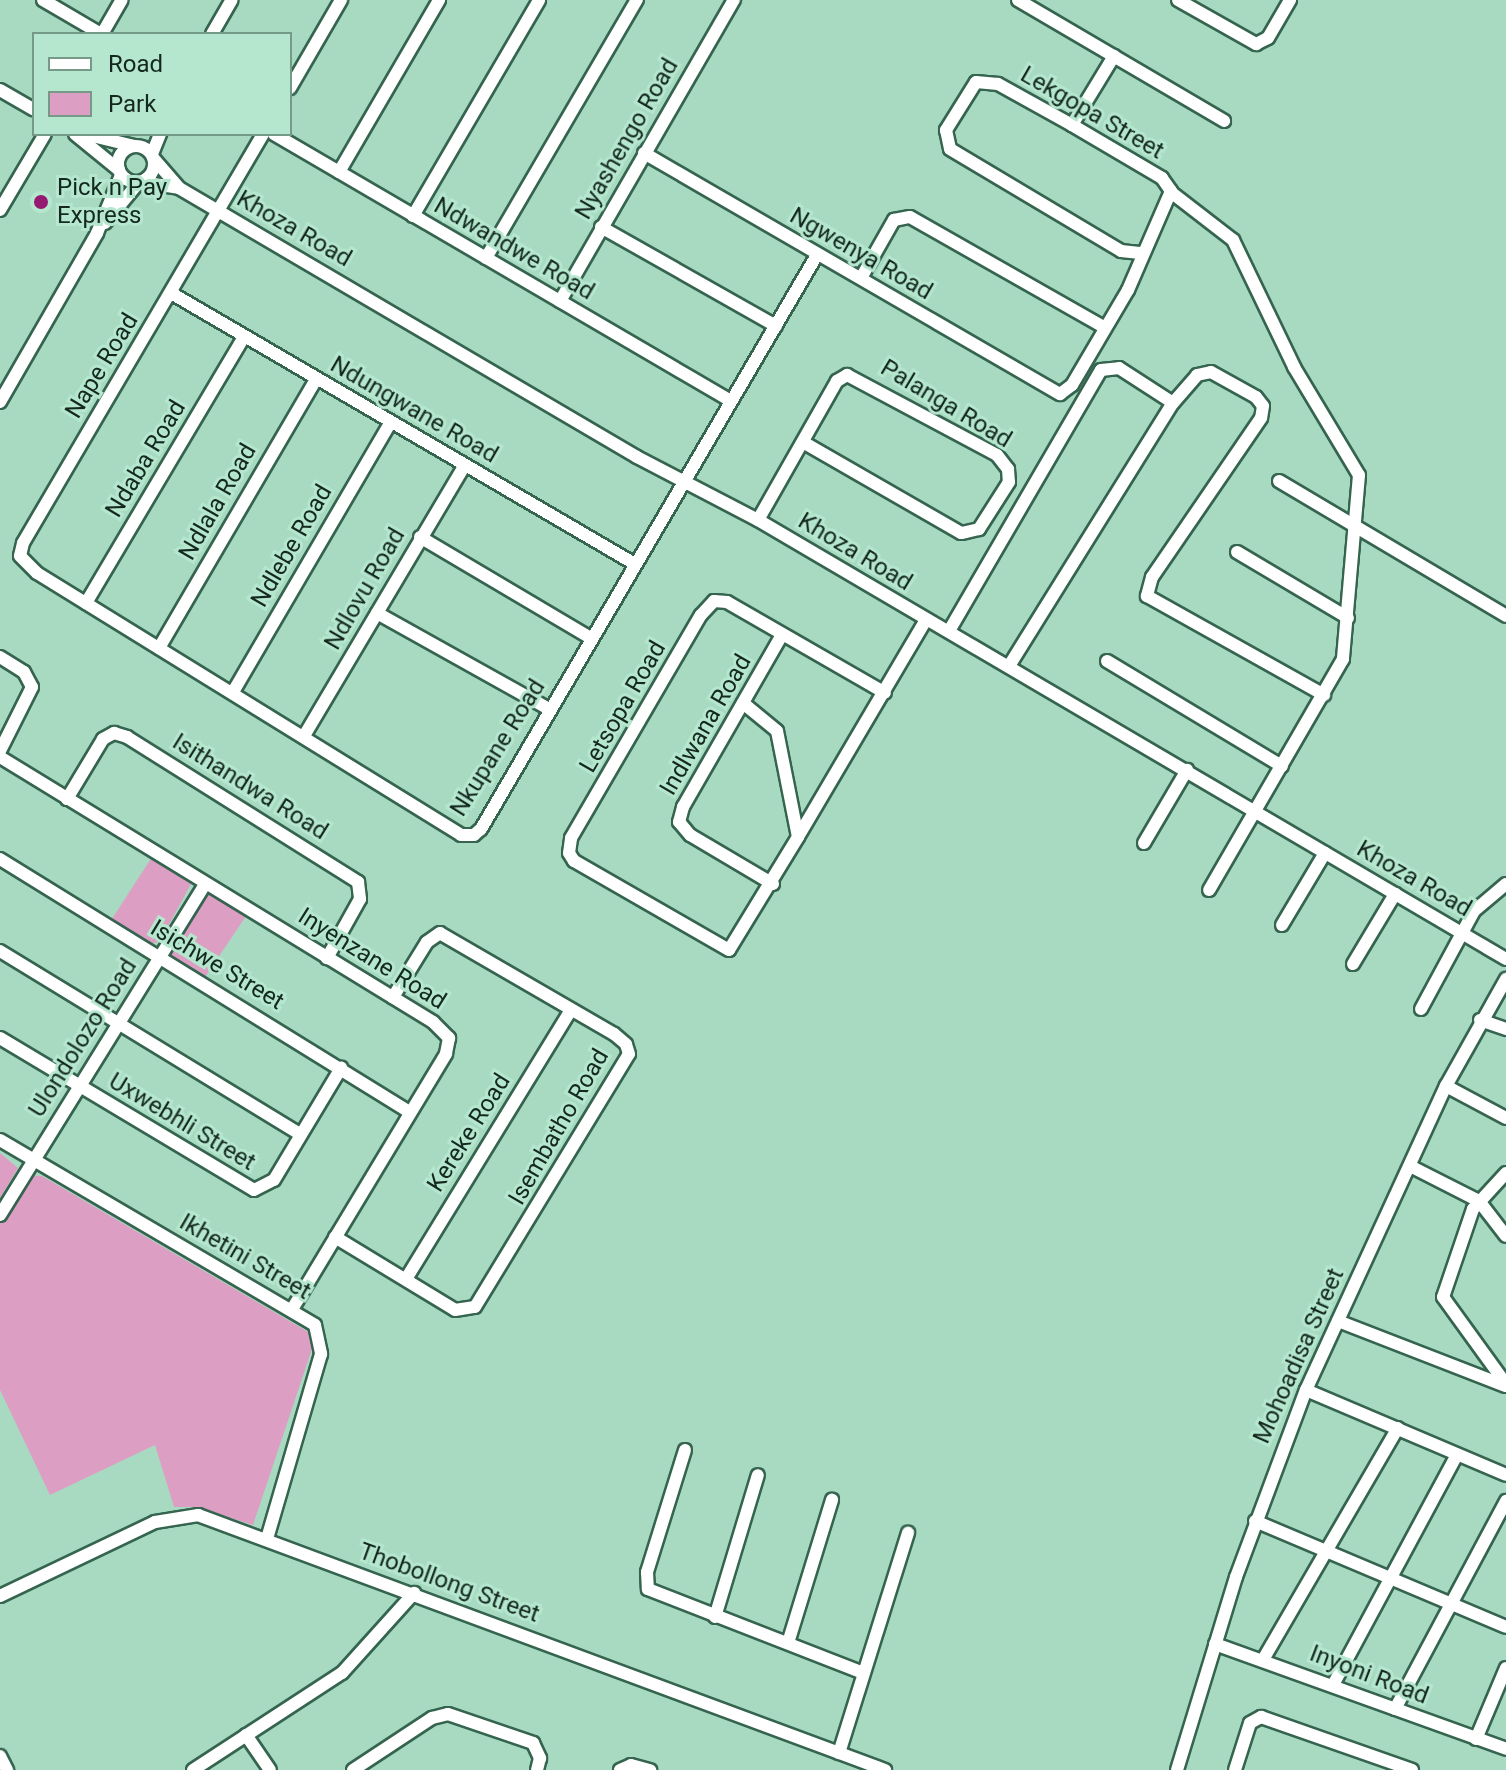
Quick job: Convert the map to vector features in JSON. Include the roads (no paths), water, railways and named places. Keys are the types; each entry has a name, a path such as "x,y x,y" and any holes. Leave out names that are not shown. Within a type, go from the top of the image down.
{"street":[{"path":"43,0 99,32"},
{"path":"103,32 122,0"},
{"path":"213,32 232,0"},
{"path":"292,85 341,0"},
{"path":"339,172 439,0"},
{"path":"413,216 539,0"},
{"path":"486,258 637,0"},
{"name":"Nyashengo Road","path":"560,301 734,0"},
{"path":"1018,0 1224,121"},
{"path":"1178,0 1256,44 1268,38 1290,0"},
{"path":"1072,125 1114,56"},
{"name":"Lekgopa Street","path":"1056,393 1072,385 1134,277 1140,253 1172,193 1162,178 1072,125 983,80 974,84 945,134 953,151 1121,251 1140,253"},
{"path":"0,90 32,109"},
{"path":"2,200 44,136"},
{"path":"77,136 120,172 140,182"},
{"path":"92,136 135,146 153,157"},
{"path":"0,402 97,233 120,172 119,156 135,146 143,136"},
{"path":"97,233 140,182 150,176 159,136"},
{"name":"Nape Road","path":"23,543 262,136"},
{"name":"Ndwandwe Road","path":"277,136 731,401"},
{"name":"Ngwenya Road","path":"644,153 1056,393"},
{"name":"Khoza Road","path":"153,157 179,188 758,520 1506,959"},
{"name":"Khoza Road","path":"140,182 179,188"},
{"path":"1172,193 1233,240 1294,367 1356,463 1357,529 1343,659 1209,890"},
{"path":"861,278 894,220 910,217 1105,328"},
{"path":"601,227 776,326"},
{"name":"Nkupane Road","path":"23,543 20,556 27,566 468,836 481,829 817,255"},
{"name":"Ndungwane Road","path":"171,293 635,564"},
{"name":"Ndaba Road","path":"86,603 244,337"},
{"path":"949,631 1101,370 1119,368 1173,403"},
{"path":"1009,666 1173,403 1204,372 1221,375 1263,406 1257,425 1146,590 1149,598 1324,695"},
{"name":"Palanga Road","path":"758,520 837,381 853,375 997,455 1008,469 1006,489 979,529 961,533 803,442"},
{"name":"Ndlala Road","path":"159,648 316,379"},
{"name":"Ndlebe Road","path":"233,692 390,423"},
{"name":"Ndlovu Road","path":"304,736 465,465"},
{"path":"1279,481 1506,616"},
{"path":"420,537 591,638"},
{"path":"1237,552 1348,618"},
{"name":"Letsopa Road","path":"773,884 734,948 720,947 574,861 570,842 710,603 727,602 885,693"},
{"path":"377,613 549,709"},
{"path":"773,884 926,620"},
{"name":"Indlwana Road","path":"773,884 690,835 679,822 683,807 782,635"},
{"path":"0,657 24,672 32,687 0,751"},
{"path":"1107,661 1282,766"},
{"path":"743,703 777,731 798,837"},
{"name":"Isithandwa Road","path":"67,799 103,739 114,733 127,737 358,882 360,899 327,958"},
{"name":"Inyenzane Road","path":"0,757 441,1027 449,1038 446,1054 292,1309"},
{"path":"1144,843 1187,770"},
{"path":"1282,925 1325,853"},
{"name":"Isichwe Street","path":"0,859 410,1112"},
{"name":"Ulondolozo Road","path":"0,1215 205,884"},
{"path":"1421,1009 1477,907 1506,884"},
{"path":"1353,964 1395,894"},
{"name":"Isembatho Road","path":"335,1237 461,1311 475,1307 489,1289 627,1061 629,1049 621,1039 440,933 427,942 393,997"},
{"path":"0,951 300,1134"},
{"name":"Mohoadisa Street","path":"1177,1770 1255,1521 1306,1390 1446,1086 1480,1020 1506,979"},
{"name":"Kereke Road","path":"406,1279 571,1010"},
{"path":"1480,1020 1506,1029"},
{"path":"0,1038 79,1087"},
{"name":"Uxwebhli Street","path":"79,1087 254,1190 274,1180 341,1068"},
{"path":"1446,1086 1506,1118"},
{"name":"Ikhetini Street","path":"0,1140 315,1325 321,1354 267,1539"},
{"path":"1410,1166 1479,1201 1506,1236"},
{"path":"1506,1173 1479,1201 1443,1300 1506,1385"},
{"path":"1338,1321 1506,1385"},
{"path":"1306,1390 1506,1475"},
{"path":"1264,1658 1398,1428"},
{"path":"685,1450 647,1572 648,1589 863,1673"},
{"path":"1333,1685 1387,1579 1457,1455"},
{"path":"715,1617 758,1475"},
{"path":"788,1643 832,1500"},
{"path":"1395,1709 1506,1501"},
{"name":"Thobollong Street","path":"0,1596 175,1516 212,1519 885,1770"},
{"path":"1255,1521 1325,1554 1506,1627"},
{"path":"839,1753 908,1533"},
{"path":"193,1770 351,1665 414,1593"},
{"name":"Inyoni Road","path":"1215,1644 1264,1658 1506,1749"},
{"path":"1476,1739 1506,1668"},
{"path":"353,1770 432,1718 448,1714 533,1743 540,1758 537,1770"},
{"path":"1235,1770 1250,1723 1261,1717 1412,1770"},
{"path":"246,1735 270,1770"},
{"path":"0,1756 7,1770"},
{"path":"374,1758 382,1770"},
{"path":"620,1770 631,1765 650,1770"}],"place":[{"name":"Pick n Pay Express","path":"41,202"}]}
